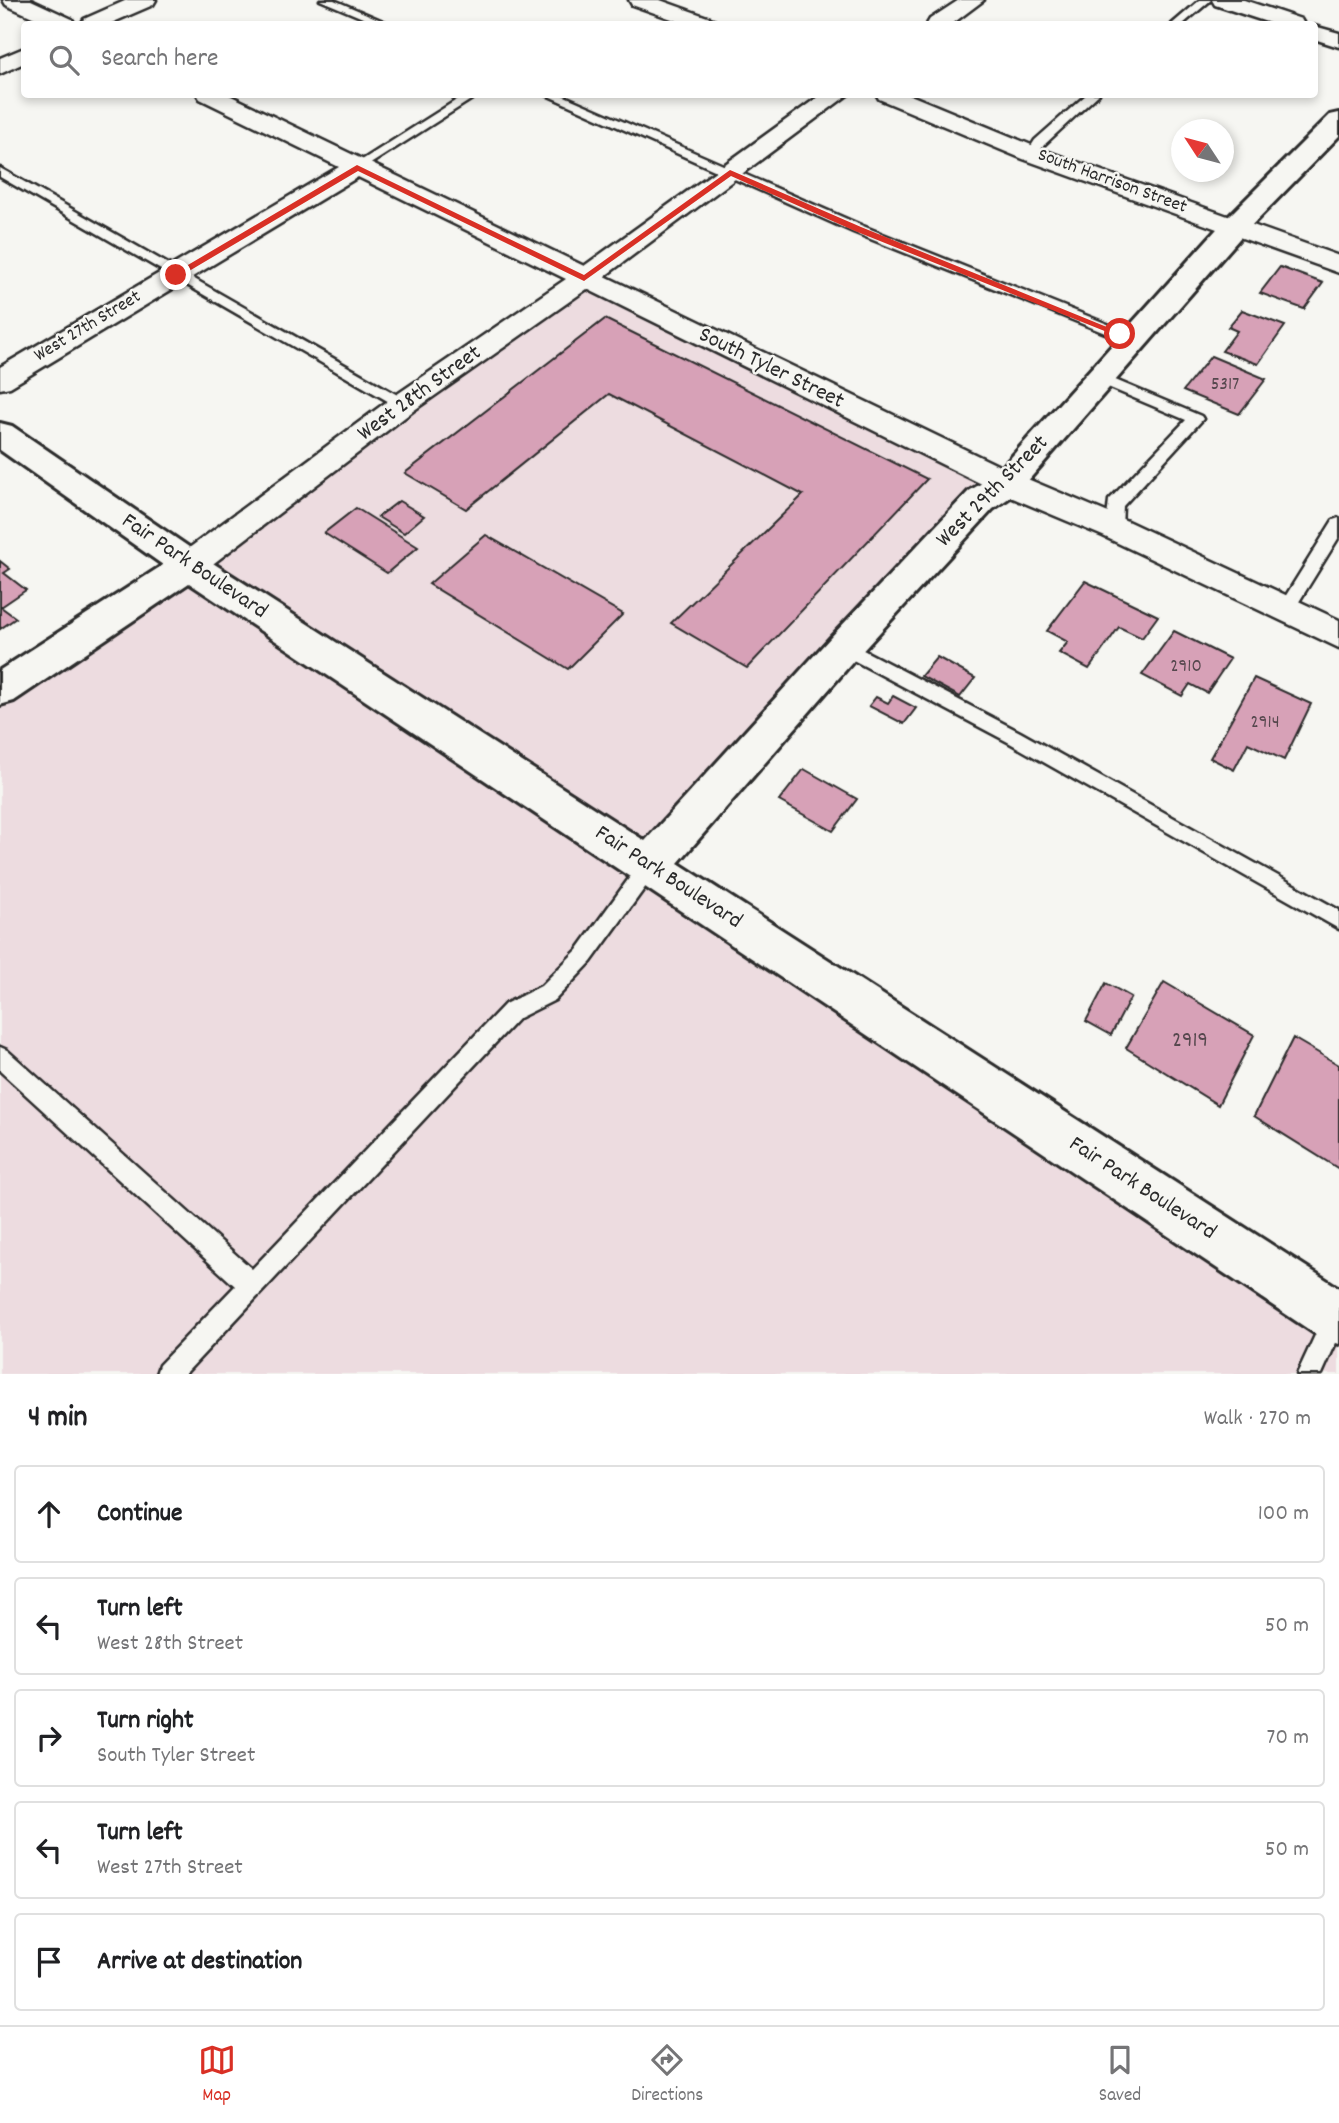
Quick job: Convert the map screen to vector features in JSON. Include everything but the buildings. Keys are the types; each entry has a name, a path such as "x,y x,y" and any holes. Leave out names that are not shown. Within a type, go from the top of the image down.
{"street":[{"path":"14,0 58,21"},
{"path":"99,21 145,0"},
{"path":"640,0 697,21"},
{"path":"942,21 973,0"},
{"path":"1223,0 1284,21"},
{"path":"1318,33 1339,40"},
{"path":"0,67 21,56"},
{"name":"South Tyler Street","path":"216,98 1007,483 1114,528 1339,635"},
{"name":"West 28th Street","path":"0,690 189,565 403,404 584,278 833,98"},
{"name":"South Harrison Street","path":"897,98 1032,154 1339,265"},
{"name":"West 29th Street","path":"650,865 844,647 981,500 1007,483 1235,226 1339,121"},
{"name":"West 27th Street","path":"0,380 357,167"},
{"name":"Fair Park Boulevard","path":"0,434 189,565 1338,1314"}],"lane":[{"path":"326,0 378,21"},
{"path":"1181,21 1206,0"},
{"path":"357,167 469,98"},
{"path":"558,98 858,229 1120,334 1132,343"},
{"path":"1032,154 1039,143 1090,98"},
{"path":"0,172 403,404"},
{"path":"1101,379 1196,419 1115,504 1114,528"},
{"path":"1286,609 1339,524"},
{"path":"844,647 1014,737 1339,920"},
{"path":"168,1374 512,1011 548,993 584,956 650,865"},
{"path":"0,1057 252,1285"},
{"path":"1309,1374 1338,1314"}],"shaded area":[{"path":"585,278 1002,482 649,865 1339,1318 1339,1374 0,1374 0,695"}],"route":[{"path":"176,275 357,167 584,278 730,173 858,229 1120,334"}]}
